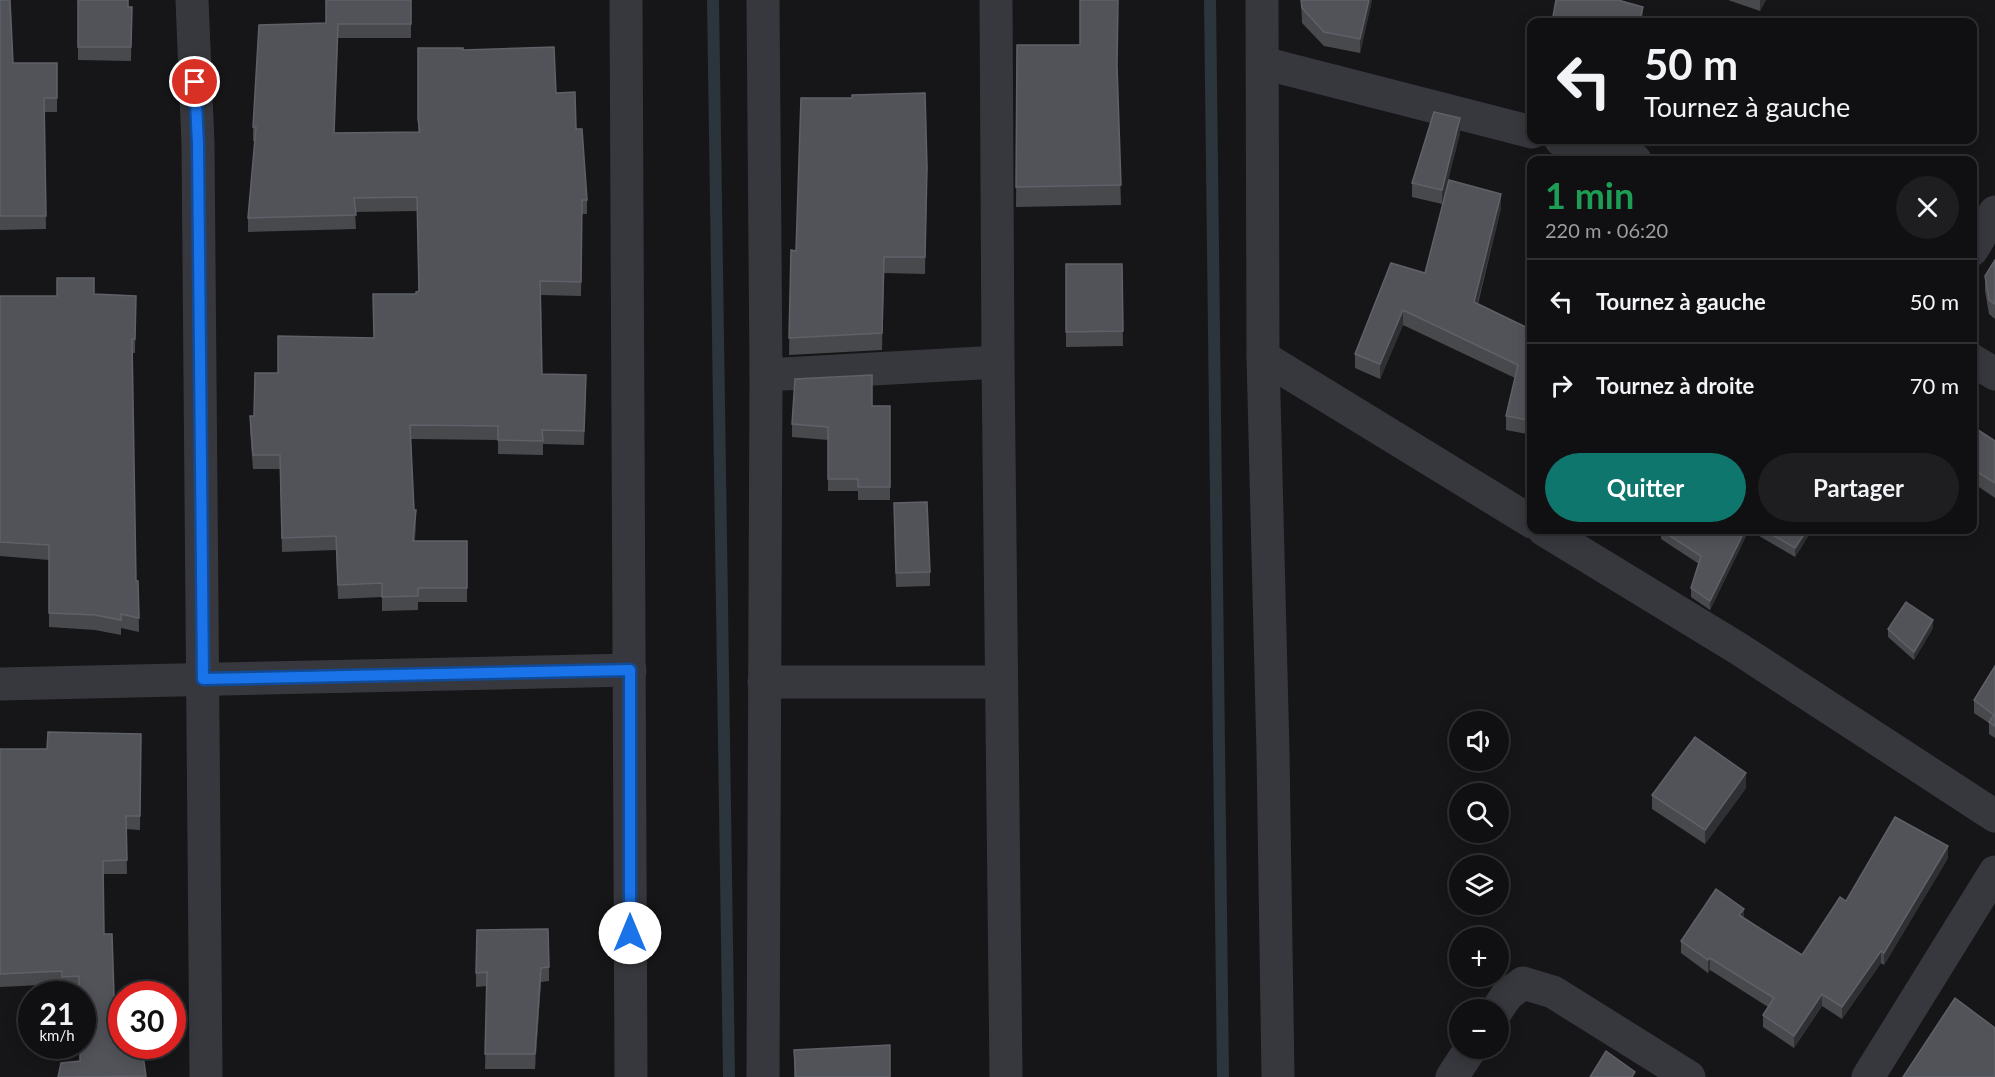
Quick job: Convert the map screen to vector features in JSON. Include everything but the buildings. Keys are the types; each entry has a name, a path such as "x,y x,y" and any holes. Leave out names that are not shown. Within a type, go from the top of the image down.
{"street":[{"path":"192,0 198,144 206,1077"},
{"path":"626,0 631,1077"},
{"path":"763,0 766,375 763,1077"},
{"path":"996,0 1006,1077"},
{"path":"1262,0 1263,357 1273,740 1278,1077"},
{"path":"1263,63 1527,131"},
{"path":"1576,144 1620,156"},
{"path":"1977,242 1995,212"},
{"path":"1263,357 1527,519"},
{"path":"766,375 998,362"},
{"path":"1977,363 1995,374"},
{"path":"1551,534 1739,649 1995,816"},
{"path":"0,684 630,670"},
{"path":"764,682 1001,682"},
{"path":"1868,1077 1995,872"},
{"path":"1504,999 1507,994 1523,983 1553,992 1689,1077"},
{"path":"1452,1077 1464,1059"}],"waterway":[{"path":"713,0 729,1077"},
{"path":"1210,0 1223,1077"}],"route":[{"path":"195,82 198,144 203,679 630,670 630,933"}]}
